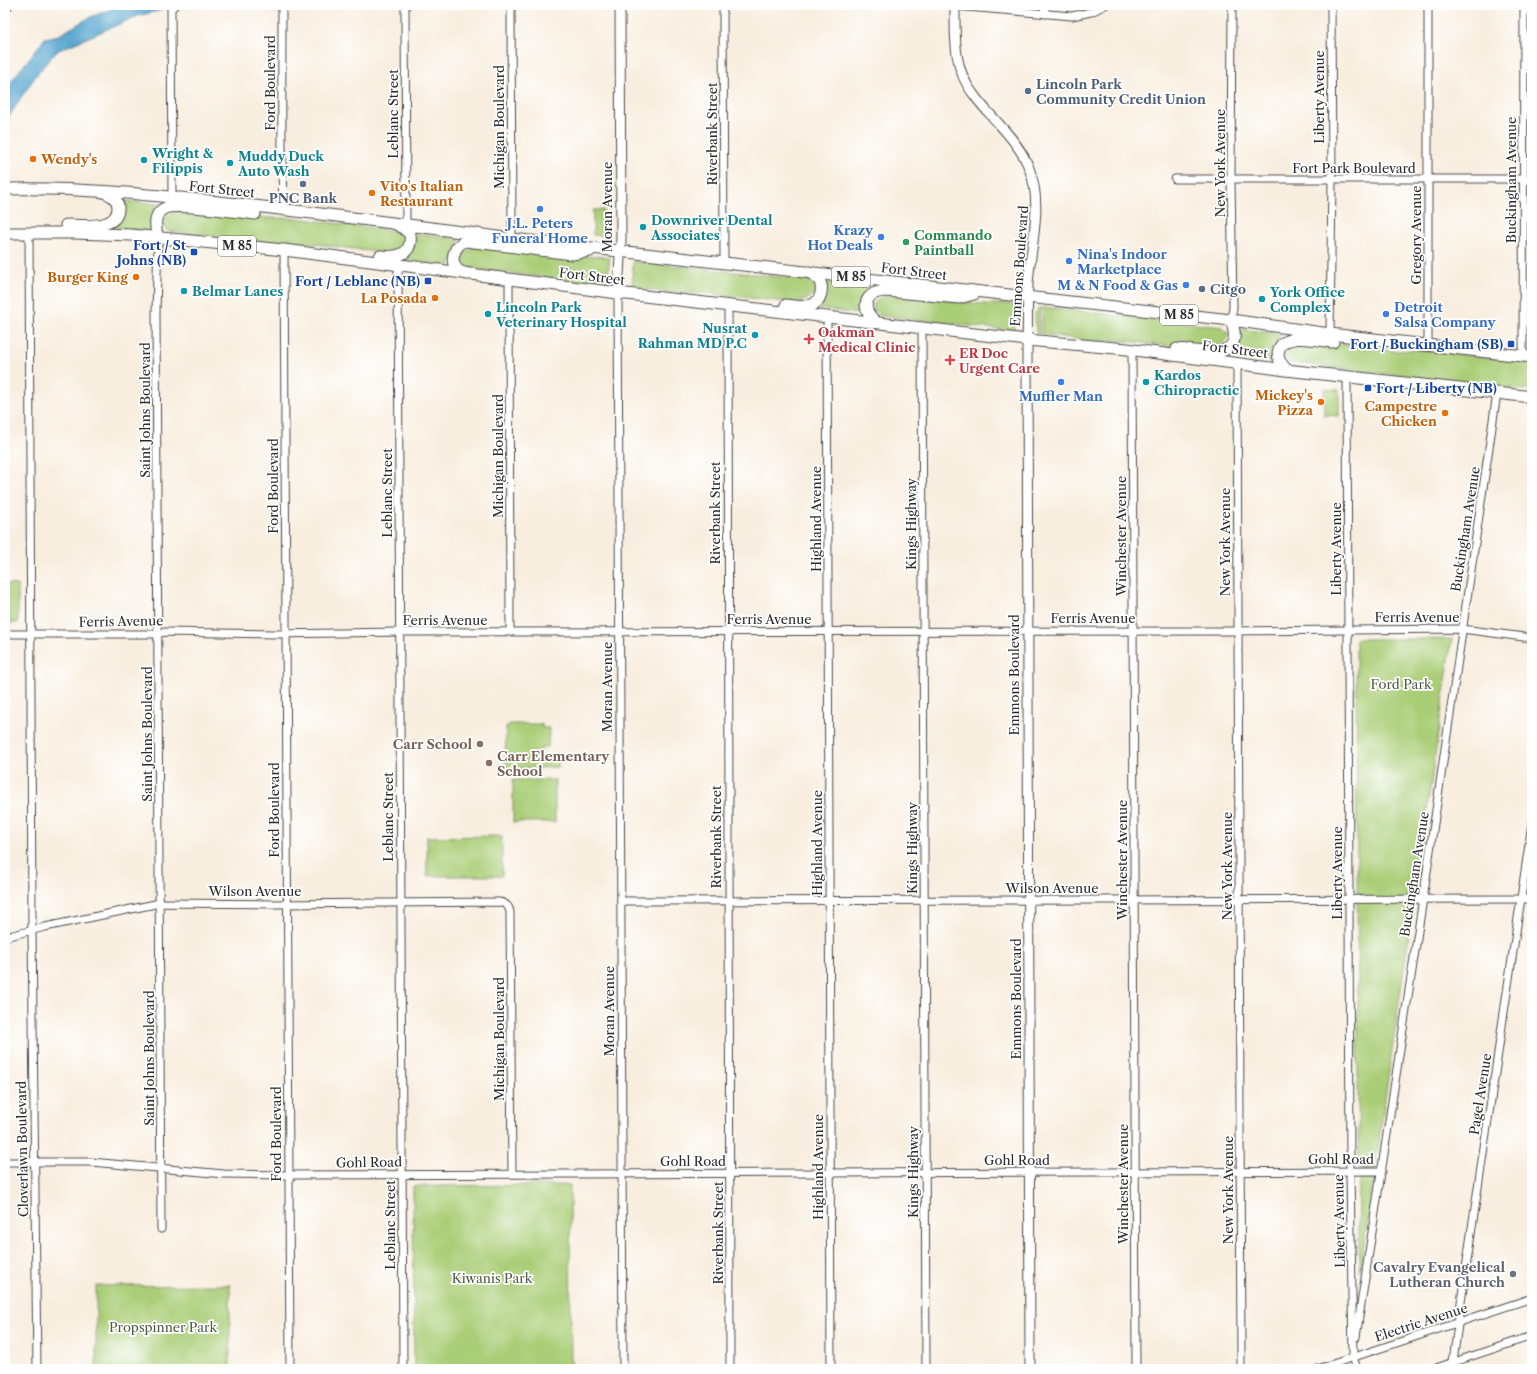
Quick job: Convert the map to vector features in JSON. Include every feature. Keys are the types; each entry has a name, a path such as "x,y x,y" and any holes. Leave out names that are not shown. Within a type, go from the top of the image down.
{"main road":[{"name":"Fort Street","path":"5,189 101,191 313,212 512,239 809,272 820,277 978,292 1231,320 1330,334 1528,356"},
{"path":"10,233 20,225 107,224 116,216 118,206 113,196 101,191"},
{"path":"158,238 156,232 156,221 160,212 166,208 187,207 271,215 313,212"},
{"path":"284,250 292,246 391,258 400,256 410,245 410,234 403,228 391,222"},
{"name":"Fort Street","path":"10,233 29,232 103,234 284,250 468,275 618,293 1027,340 1130,350 1286,370 1532,398"},
{"path":"468,275 458,269 454,262 454,256 458,245 466,241 572,254 602,248"},
{"path":"714,304 731,300 810,306 818,301 821,295 822,290 820,277"},
{"path":"876,322 867,314 866,306 869,298 876,292 887,291 959,298 978,292"},
{"path":"1130,350 1139,346 1216,352 1224,351 1230,348 1235,337 1231,320"},
{"path":"1286,370 1279,359 1278,354 1280,347 1291,339 1304,338 1389,348 1410,343"}],"street":[{"path":"5,9 8,5"},
{"path":"172,197 171,9 175,5"},
{"name":"Ford Boulevard","path":"282,5 283,130 281,151 283,209"},
{"name":"Leblanc Street","path":"405,5 406,224"},
{"name":"Michigan Boulevard","path":"511,5 512,239"},
{"name":"Moran Avenue","path":"620,5 621,250 618,293 623,1369"},
{"name":"Riverbank Street","path":"723,5 724,262"},
{"path":"955,5 1072,16 1091,12 1105,5"},
{"name":"Emmons Boulevard","path":"955,5 955,47 963,75 974,95 1005,131 1023,155 1033,178 1036,205 1028,285 1027,340 1030,1369"},
{"path":"1045,5 1045,14"},
{"name":"New York Avenue","path":"1231,320 1233,308 1231,179 1232,5"},
{"name":"Liberty Avenue","path":"1330,334 1332,180 1331,5"},
{"name":"Gregory Avenue","path":"1428,5 1428,345"},
{"name":"Buckingham Avenue","path":"1524,5 1523,179 1528,356"},
{"name":"Fort Park Boulevard","path":"1175,178 1332,180 1532,179"},
{"name":"Cloverlawn Boulevard","path":"29,232 32,930 37,1369"},
{"name":"Saint Johns Boulevard","path":"158,238 156,322 161,1230"},
{"name":"Ford Boulevard","path":"284,250 290,1369"},
{"name":"Leblanc Street","path":"398,265 403,1369"},
{"name":"Michigan Boulevard","path":"509,280 510,632"},
{"name":"Riverbank Street","path":"728,306 727,632 730,1369"},
{"name":"Highland Avenue","path":"827,317 831,1369"},
{"name":"Kings Highway","path":"922,328 926,1369"},
{"name":"Winchester Avenue","path":"1130,350 1133,630 1136,1369"},
{"name":"New York Avenue","path":"1237,364 1241,1369"},
{"name":"Liberty Avenue","path":"1347,377 1350,1171 1353,1357 1357,1369"},
{"name":"Buckingham Avenue","path":"1353,1357 1497,394"},
{"name":"Ferris Avenue","path":"5,634 152,634 158,632 286,634 400,632 1462,629 1532,638"},
{"name":"Pagel Avenue","path":"1452,1366 1532,824"},
{"name":"Wilson Avenue","path":"621,901 728,902 924,900 1028,901 1134,899 1532,899"},
{"name":"Wilson Avenue","path":"5,937 160,903 287,904 499,902 507,905"},
{"name":"Michigan Boulevard","path":"507,905 510,912 512,1174"},
{"name":"Gohl Road","path":"5,1162 91,1162 224,1174 288,1175 1382,1171"},
{"name":"Electric Avenue","path":"1318,1369 1532,1298"},
{"path":"1433,1369 1452,1366 1532,1336"}],"green space":[{"path":"125,201 159,204 152,214 151,231 115,227 122,218"},
{"path":"176,210 226,213 270,218 295,218 398,231 402,233 404,240 398,248 384,253 292,241 266,242 167,231 164,227 163,221 169,214"},
{"path":"593,210 604,210 604,236 593,235"},
{"path":"416,233 460,239 450,266 405,260 414,248"},
{"path":"474,247 572,257 599,256 610,258 606,285 469,268 463,262 464,256 467,251"},
{"path":"633,261 809,280 813,282 816,289 807,299 794,303 708,293 675,293 634,288 632,287"},
{"path":"828,282 870,287 861,301 861,314 819,309 824,303 826,297"},
{"path":"902,294 982,304 1015,304 1014,331 884,316 878,315 873,309 873,305 879,299 890,295"},
{"path":"1040,307 1039,334 1036,334 1035,313"},
{"path":"1043,307 1222,327 1227,331 1228,335 1227,339 1220,345 1205,350 1118,340 1092,341 1041,334"},
{"path":"1240,329 1281,334 1276,340 1272,353 1272,361 1231,356 1239,344"},
{"path":"1306,340 1394,351 1420,350 1532,363 1532,391 1288,362 1284,354 1287,347 1299,341"},
{"path":"1324,389 1339,390 1339,416 1324,415"},
{"path":"5,584 18,585 18,623 5,623"},
{"name":"Ford Park","path":"1356,639 1452,639 1360,1271 1359,1271"},
{"path":"510,724 542,724 542,728 549,728 548,747 542,747 541,757 542,759 558,759 558,767 507,769 507,763 505,763 506,727"},
{"path":"513,780 555,780 555,822 513,822"},
{"path":"502,836 502,876 427,876 427,837"},
{"name":"Kiwanis Park","path":"570,1185 571,1369 414,1369 413,1186"},
{"name":"Propspinner Park","path":"230,1285 230,1369 96,1369 96,1286"}],"water":[{"path":"123,5 164,5 162,10 138,16 59,50 36,75 5,123 5,89 45,38 59,35 90,17"}],"place":[{"name":"Lincoln Park Community Credit Union","path":"1028,91"},
{"name":"Wendy's","path":"33,159"},
{"name":"Wright & Filippis","path":"144,160"},
{"name":"Muddy Duck Auto Wash","path":"230,163"},
{"name":"PNC Bank","path":"303,184"},
{"name":"Vito's Italian Restaurant","path":"372,193"},
{"name":"J.L. Peters Funeral Home","path":"540,209"},
{"name":"Downriver Dental Associates","path":"643,227"},
{"name":"Krazy Hot Deals","path":"881,237"},
{"name":"Commando Paintball","path":"906,242"},
{"name":"Fort / St Johns (NB)","path":"194,252"},
{"name":"Nina's Indoor Marketplace","path":"1069,261"},
{"name":"Burger King","path":"136,277"},
{"name":"Fort / Leblanc (NB)","path":"428,281"},
{"name":"M & N Food & Gas","path":"1186,285"},
{"name":"Citgo","path":"1202,289"},
{"name":"Belmar Lanes","path":"184,291"},
{"name":"La Posada","path":"435,298"},
{"name":"York Office Complex","path":"1262,299"},
{"name":"Lincoln Park Veterinary Hospital","path":"488,314"},
{"name":"Detroit Salsa Company","path":"1386,314"},
{"name":"Nusrat Rahman MD P.C","path":"755,335"},
{"name":"Oakman Medical Clinic","path":"809,339"},
{"name":"Fort / Buckingham (SB)","path":"1511,344"},
{"name":"ER Doc Urgent Care","path":"950,360"},
{"name":"Muffler Man","path":"1061,382"},
{"name":"Kardos Chiropractic","path":"1146,382"},
{"name":"Fort / Liberty (NB)","path":"1368,388"},
{"name":"Mickey's Pizza","path":"1321,402"},
{"name":"Campestre Chicken","path":"1445,413"},
{"name":"Carr School","path":"480,744"},
{"name":"Carr Elementary School","path":"489,763"},
{"name":"Cavalry Evangelical Lutheran Church","path":"1513,1274"}]}
